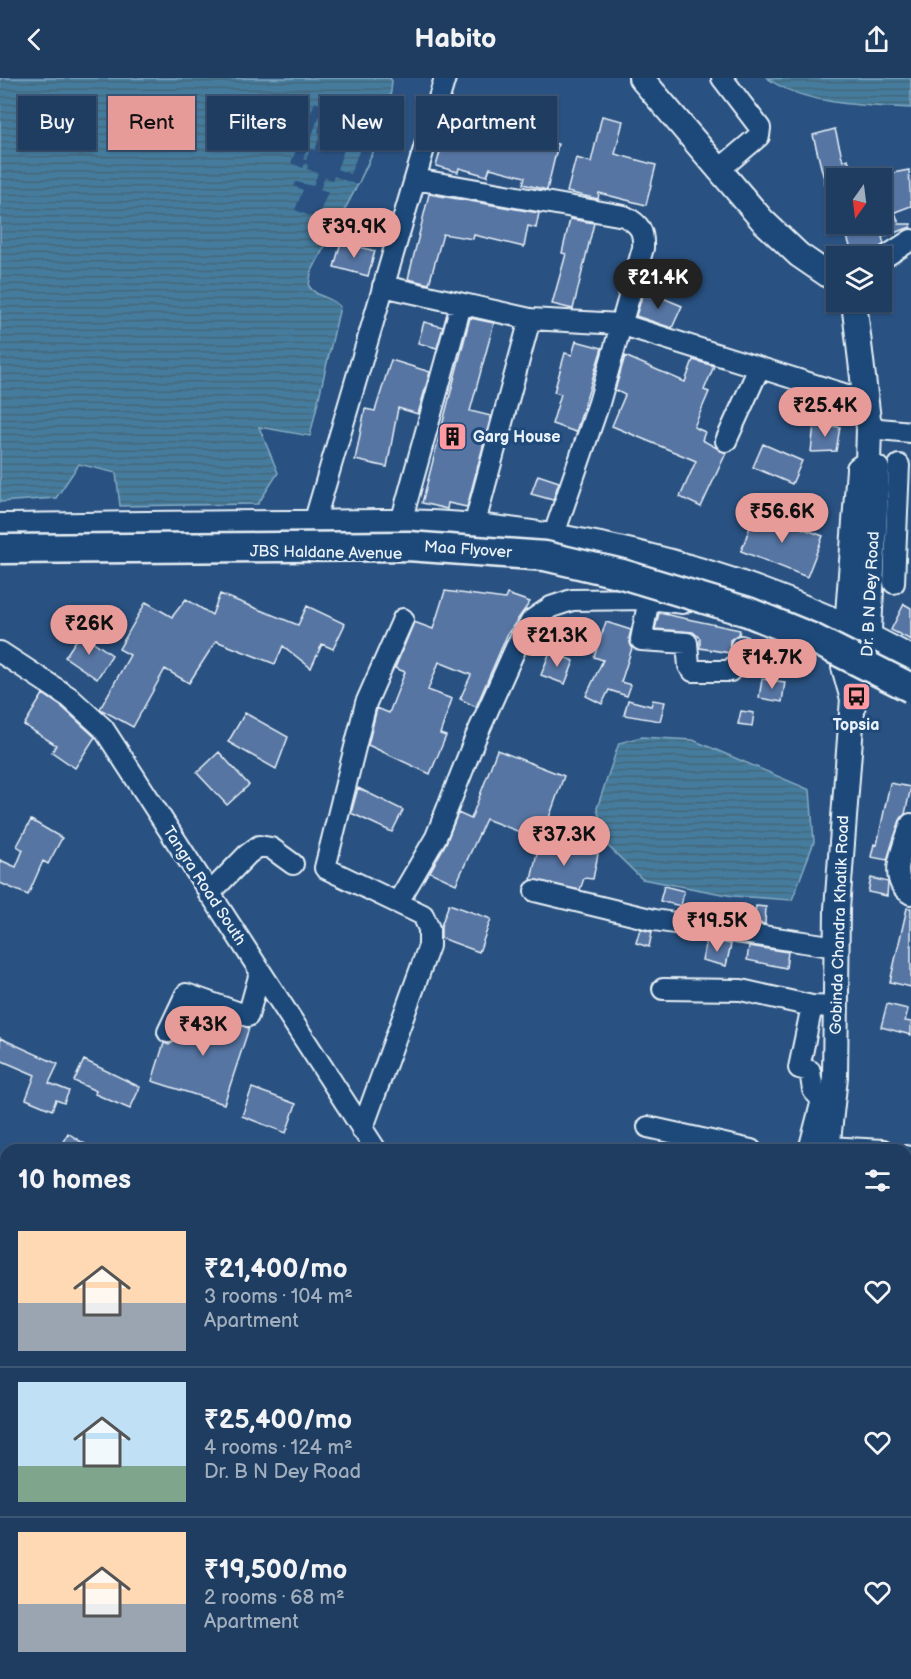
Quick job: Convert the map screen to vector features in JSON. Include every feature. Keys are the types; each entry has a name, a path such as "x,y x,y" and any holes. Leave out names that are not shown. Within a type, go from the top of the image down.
{"highway":[{"name":"Maa Flyover","path":"0,531 369,528 523,538 628,558 720,584 801,615 911,670"},
{"name":"Maa Flyover","path":"0,549 408,546 545,556 622,574 748,612 812,639 911,688"}],"main road":[{"path":"641,78 763,221 799,255 826,273"},
{"name":"Dr. B N Dey Road","path":"853,699 866,679 869,636 882,581 859,469 889,465 869,429 855,312"},
{"name":"JBS Haldane Avenue","path":"0,526 401,522 474,526 553,537 599,544 741,581 801,604 911,658"},
{"name":"JBS Haldane Avenue","path":"0,553 308,551 476,555 586,571 658,590 686,603 794,643 844,667 911,704"},
{"name":"Dr. B N Dey Road","path":"853,699 844,667 846,625 882,581"},
{"name":"Gobinda Chandra Khatik Road","path":"822,1144 835,1077 837,947 853,699"}],"street":[{"path":"314,523 445,78"},
{"path":"720,169 759,136 760,128 722,78"},
{"path":"415,178 565,203 624,216 637,222 644,234 643,248 599,403 553,537"},
{"path":"892,252 911,240"},
{"path":"383,286 530,320 620,324 866,401"},
{"path":"401,522 461,305"},
{"path":"474,526 530,320"},
{"path":"726,441 759,368"},
{"path":"869,429 911,432"},
{"path":"882,581 889,465"},
{"path":"398,902 436,837 475,739 517,645 532,620 551,607 572,600 649,599 686,603"},
{"path":"649,599 641,640 687,643 689,666 693,671 730,671 742,658 741,646"},
{"path":"362,1131 429,946 429,929 423,915 325,868 366,703 403,620"},
{"name":"Tangra Road South","path":"0,652 69,697 103,728 372,1144"},
{"path":"911,824 897,872 904,890 911,894"},
{"path":"209,894 248,854 259,846 271,848 293,864"},
{"path":"535,891 654,920 837,947"},
{"path":"168,1032 186,994 248,1016 260,973"},
{"path":"663,989 741,990 812,1006 836,1007"},
{"path":"812,1006 799,1068 810,1071 813,1090 822,1100 821,1144"},
{"path":"648,1127 724,1144"}],"water":[{"path":"0,78 390,78 392,81 390,96 320,96 320,150 374,150 311,273 309,286 312,290 337,303 340,307 310,436 259,427 278,473 258,504 120,506 116,473 79,464 56,498 0,502"},
{"path":"767,78 911,78 911,108 856,105 817,99 798,94"},
{"path":"641,737 693,740 810,790 814,842 792,900 733,896 642,879 606,844 597,808 619,743"}],"pier":[{"path":"315,102 320,104 320,114 308,146 308,120"},
{"path":"320,136 320,150 344,150 337,169 350,174 360,150 372,150 357,185 334,176 332,180 325,177 320,189 328,192 317,219 295,210 303,190 294,186 296,182 313,186 318,173 307,169 308,165 305,163 303,168 291,163 296,150 306,150 303,159 306,160 310,149 315,150"}],"building":[{"path":"602,116 623,121 615,154 656,165 646,205 599,193 598,199 567,192 576,158 591,162"},
{"path":"835,129 843,161 848,159 850,168 826,168 826,187 813,135"},
{"path":"441,150 557,150 547,190 523,184 525,177 490,168 487,176 459,168 458,172 436,166"},
{"path":"909,170 911,206 895,212 899,224 911,224 911,227 892,234 892,173"},
{"path":"429,194 539,213 536,228 528,226 524,247 474,235 473,239 443,234 429,284 408,279"},
{"path":"570,219 594,223 573,309 552,304 566,254 562,253"},
{"path":"846,234 891,234 882,237 884,244 882,246 850,246"},
{"path":"341,242 375,251 368,276 334,267"},
{"path":"644,290 682,306 672,328 636,316"},
{"path":"470,318 494,323 470,411 491,416 467,507 448,503 447,509 422,503"},
{"path":"424,322 443,327 437,348 418,343"},
{"path":"576,341 602,348 576,432 552,424 561,394 554,392 565,353 572,355"},
{"path":"625,356 685,382 693,360 714,366 704,390 709,392 694,427 705,432 702,440 726,453 701,507 680,497 696,461 612,426 625,395 615,390"},
{"path":"391,360 430,372 418,414 398,408 387,467 355,460 365,409 375,411"},
{"path":"814,424 840,427 836,451 811,452"},
{"path":"763,444 802,461 792,484 753,467"},
{"path":"538,475 559,482 553,500 531,494"},
{"path":"756,511 823,536 807,577 741,551"},
{"path":"445,591 505,599 507,594 530,602 508,633 476,707 460,699 471,675 439,662 428,690 452,699 440,734 446,736 430,774 368,745 377,708 389,713 405,672 395,668 414,622 433,629"},
{"path":"220,594 298,625 307,606 345,624 333,649 322,644 311,668 283,646 275,664 216,641 189,683 165,669 133,727 100,709 130,655 119,649 146,602 172,617 186,599 212,615"},
{"path":"904,604 911,608 911,640 891,630"},
{"path":"659,613 740,630 739,634 730,640 730,653 700,648 700,638 693,632 655,629"},
{"path":"606,622 631,630 629,638 632,648 621,682 631,685 627,696 609,690 602,704 586,696 603,660 594,657"},
{"path":"81,633 112,655 97,679 65,657"},
{"path":"550,652 574,661 565,684 541,675"},
{"path":"795,657 809,658 808,672 794,671"},
{"path":"762,679 785,682 782,702 759,698"},
{"path":"43,694 62,707 95,737 75,768 52,752 56,745 24,725"},
{"path":"628,700 651,706 653,700 665,702 660,721 624,715"},
{"path":"741,711 754,713 752,726 738,724"},
{"path":"245,713 288,737 276,769 228,742"},
{"path":"497,750 564,776 541,840 486,819 456,884 430,872 446,843 458,813 471,819"},
{"path":"219,752 249,785 227,805 197,773"},
{"path":"890,783 911,787 905,814 900,820 887,860 871,857 874,844 877,845"},
{"path":"358,788 403,810 392,832 351,813"},
{"path":"31,820 62,838 48,864 43,861 28,895 0,883 0,860 16,867 23,850 17,846"},
{"path":"539,844 598,854 593,879 584,878 580,890 531,880"},
{"path":"871,878 888,882 887,896 868,892"},
{"path":"664,886 684,891 681,906 660,901"},
{"path":"449,904 491,919 479,952 441,938 441,926"},
{"path":"756,906 766,907 765,924 753,922"},
{"path":"907,908 911,908 911,987 890,982"},
{"path":"640,929 652,932 649,947 636,943"},
{"path":"707,940 731,944 726,966 702,960"},
{"path":"749,946 788,952 786,968 747,960"},
{"path":"887,1004 908,1009 905,1021 911,1022 911,1035 881,1027"},
{"path":"192,1009 249,1028 224,1104 152,1081 164,1043 169,1045 179,1038"},
{"path":"0,1038 58,1064 49,1083 69,1091 64,1103 56,1100 52,1110 26,1099 35,1075 0,1060"},
{"path":"84,1060 140,1087 130,1109 95,1094 96,1091 74,1081"},
{"path":"252,1088 296,1104 286,1133 242,1116"},
{"path":"68,1133 85,1144 62,1144"}],"place":[{"name":"Garg House","path":"452,437"},
{"name":"Topsia","path":"856,697"}]}
